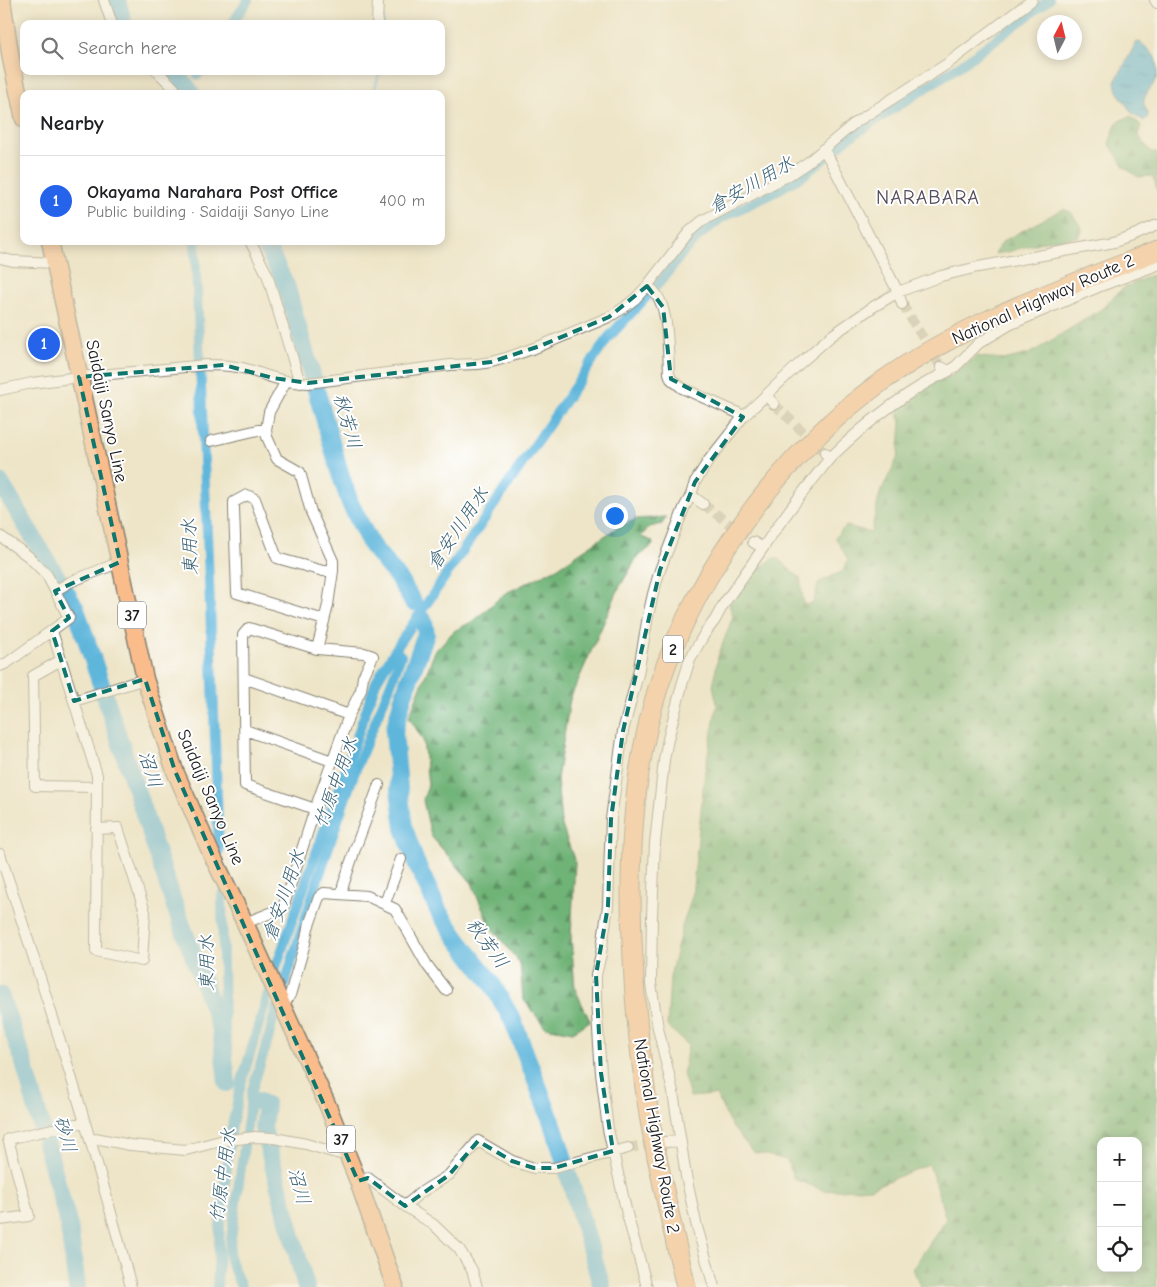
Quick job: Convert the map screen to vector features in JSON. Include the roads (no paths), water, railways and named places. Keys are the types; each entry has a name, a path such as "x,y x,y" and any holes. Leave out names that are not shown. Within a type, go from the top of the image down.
{"highway":[{"name":"National Highway Route 2","path":"686,1287 651,1127 638,1045 630,915 631,852 636,796 644,747 658,688 680,632 707,580 735,533 766,493 803,450 841,414 874,387 933,349 985,321 1157,250"}],"main road":[{"path":"2,0 11,60 20,101"},
{"name":"Saidaiji Sanyo Line","path":"51,245 145,679 175,771 280,1000 348,1155 395,1287"}],"street":[{"path":"104,0 111,20"},
{"path":"377,20 378,0"},
{"path":"0,390 79,376 202,365 224,365 244,368 273,378 304,383 443,365 478,364 509,357 540,346 609,317 651,289 689,232 702,221 826,154 856,122 947,64 1032,0"},
{"path":"161,75 175,90"},
{"path":"826,154 898,292 902,304"},
{"path":"647,1287 627,1214 607,1120 601,1073 596,975 608,906 611,819 624,731 638,674 653,594 663,561 695,482 709,460 743,417 798,364 831,336 898,292 941,276 978,267 1114,242 1157,225"},
{"path":"252,245 267,274 304,383"},
{"path":"0,258 13,261 54,263"},
{"path":"714,1287 696,1223 680,1141 673,1092 658,1028 651,984 655,844 664,760 679,694 690,659 705,632 715,620 773,531 828,455 879,414 935,378 945,369 954,368 979,343 1009,325 1103,285 1157,265"},
{"path":"651,289 663,307 671,379 682,388 743,417"},
{"path":"286,381 269,412 266,430 267,437 277,460 300,472 311,512 333,561 328,605 317,649"},
{"path":"766,395 774,404"},
{"path":"211,441 258,430 266,430"},
{"path":"324,620 237,593 234,502 247,495 255,499 277,558 333,572"},
{"path":"691,495 703,504"},
{"path":"0,536 28,556 47,575 69,618 0,666"},
{"path":"753,542 763,548"},
{"path":"55,591 70,582 120,562"},
{"path":"245,924 283,908 332,761 373,656 364,653 317,649 249,628 243,635 245,785 315,809"},
{"path":"52,631 97,775 96,828 96,951 142,961 145,912 118,828 96,828"},
{"path":"61,660 33,676 35,786 97,788"},
{"path":"244,678 349,715"},
{"path":"74,701 145,679"},
{"path":"245,730 332,761"},
{"path":"342,894 355,849 379,785"},
{"path":"0,854 76,1091 108,1198 131,1287"},
{"path":"385,904 400,860"},
{"path":"280,1000 287,1000 290,995 308,928 319,897 324,893 366,896 395,909 427,966 446,990"},
{"path":"0,1220 29,1216 8,1139 84,1122"},
{"path":"90,1140 100,1139 130,1145 186,1150 220,1141 255,1137 274,1138 348,1155"},
{"path":"405,1206 420,1193 449,1174 478,1141 512,1161 534,1168 554,1168 628,1148"},
{"path":"665,1142 680,1141"},
{"path":"358,1182 368,1178 405,1206 434,1224 459,1249 472,1270 477,1287"}],"water":[{"path":"1140,42 1153,54 1157,66 1156,79 1144,100 1148,116 1144,121 1132,113 1117,91 1115,82 1136,43"}],"waterway":[{"name":"秋芳川","path":"117,0 123,20"},
{"path":"235,20 248,0"},
{"name":"倉安川用水","path":"217,1287 220,1225 232,1125 241,1084 276,967 376,682 395,650 608,338 661,281 685,250 700,235 721,218 769,195 804,175 850,137 961,65 1049,0"},
{"path":"382,6 383,20"},
{"name":"秋芳川","path":"178,75 189,90"},
{"path":"374,90 379,75"},
{"name":"東用水","path":"195,245 219,851"},
{"name":"秋芳川","path":"266,245 286,285 350,503 371,545 399,579 413,602"},
{"name":"沼川","path":"0,482 76,609 174,904 221,1030 227,1083"},
{"name":"秋芳川","path":"424,621 426,634 404,694 394,731 404,828 415,860 439,912 491,982 513,1021 556,1133 602,1287"},
{"name":"竹原中用水","path":"284,986 344,803 401,656 395,650"},
{"name":"東用水","path":"221,1030 224,1020 222,895"},
{"name":"砂川","path":"0,995 24,1063 69,1226 77,1287"},
{"name":"竹原中用水","path":"241,1287 229,1253 252,1090 276,1008"},
{"name":"沼川","path":"257,1101 266,1105 263,1128 306,1287"}],"tunnel":[{"path":"902,304 941,367"},
{"path":"774,404 825,453"},
{"path":"703,504 753,542"},
{"path":"628,1148 657,1143"}],"place":[{"name":"Okayama Narahara Post Office","path":"44,344"}],"district":[{"name":"NARABARA","path":"928,197"}]}
